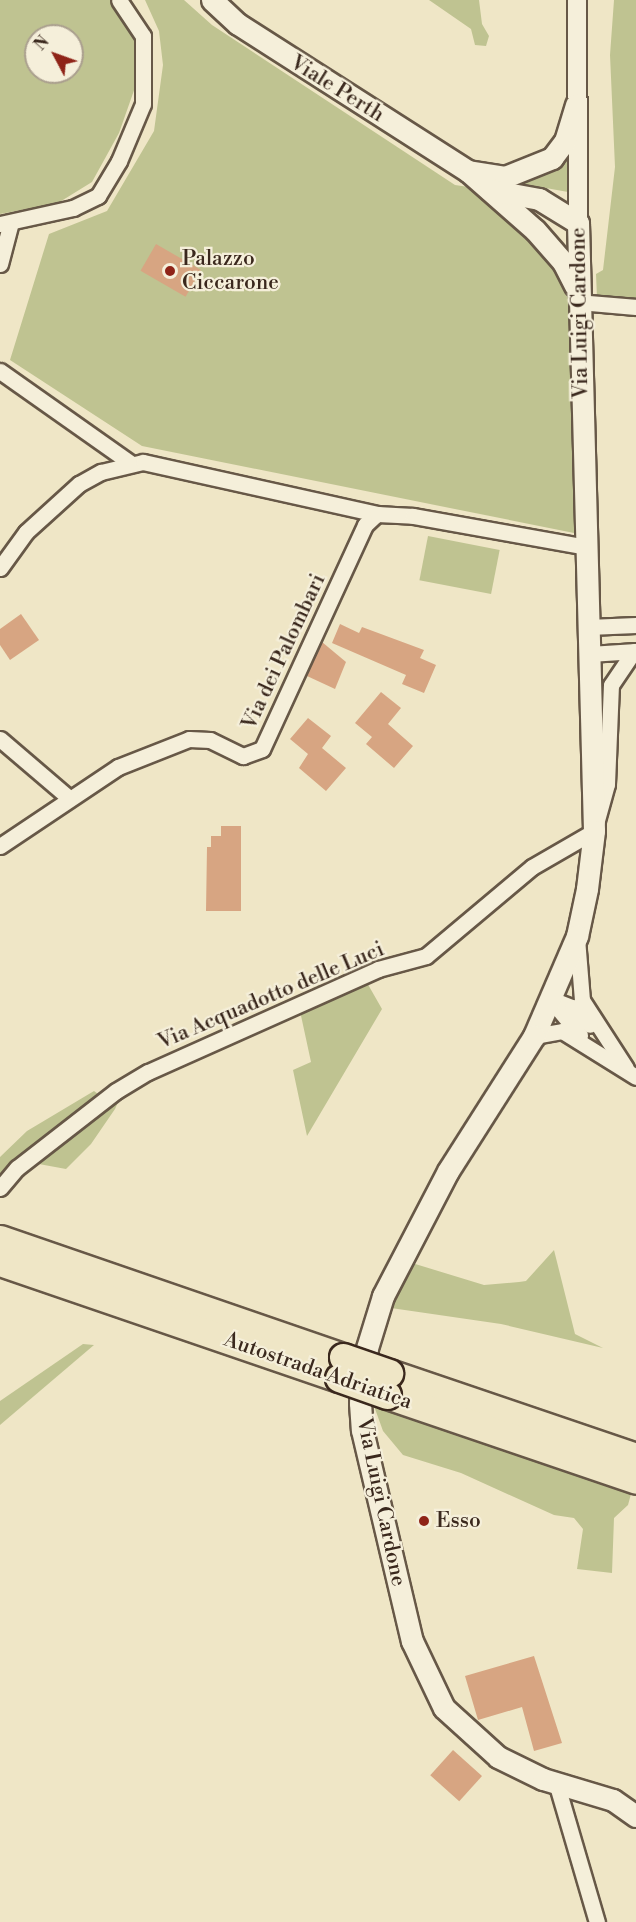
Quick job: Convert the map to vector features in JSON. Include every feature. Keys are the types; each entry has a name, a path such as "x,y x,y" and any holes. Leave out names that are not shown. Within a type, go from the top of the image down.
{"highway":[{"name":"Autostrada Adriatica","path":"0,1239 341,1368"},
{"name":"Autostrada Adriatica","path":"0,1262 388,1384 636,1480"},
{"name":"Autostrada Adriatica","path":"388,1384 636,1457"}],"main road":[{"name":"Viale Perth","path":"212,0 248,30 468,171 524,220 563,262 578,297"},
{"name":"Viale Perth","path":"468,171 505,177 552,158 565,141 576,105"},
{"path":"489,190 539,199 578,223"},
{"name":"Viale Perth","path":"524,220 563,228 578,223"},
{"name":"Via Luigi Cardone","path":"578,223 578,297 594,831 577,936 534,1036 448,1171 406,1246 373,1321 360,1403 362,1430 412,1641 444,1708 473,1738 498,1757 555,1782 582,1788 634,1810"}],"street":[{"path":"0,264 5,223 73,208 98,196 119,161 143,104 144,36 119,0"},
{"name":"Via Luigi Cardone","path":"577,0 578,223"},
{"path":"578,297 636,307"},
{"path":"0,371 132,464"},
{"path":"0,568 26,532 79,484 101,472 132,464 168,467 377,514 413,516 586,547"},
{"name":"Via dei Palombari","path":"0,846 118,767 189,739 210,740 243,756 262,749 365,525 377,514"},
{"path":"588,627 636,625"},
{"name":"Via Luigi Cardone","path":"589,654 635,651"},
{"name":"Via Luigi Cardone","path":"594,831 607,784 611,685 635,651"},
{"path":"0,739 69,798"},
{"name":"Via Acquadotto delle Luci","path":"0,1188 17,1168 124,1087 378,969 426,956 532,867 594,831"},
{"name":"Via Luigi Cardone","path":"577,936 582,1000 599,1043"},
{"name":"Via Luigi Cardone","path":"550,999 572,1007 599,1043 631,1073"},
{"name":"Via Luigi Cardone","path":"534,1036 562,1031 599,1043"},
{"path":"555,1782 597,1922"}],"green space":[{"path":"0,0 111,0 134,39 138,79 119,133 92,182 58,203 0,214"},
{"path":"145,0 184,0 212,25 455,185 489,190 573,282 574,533 142,446 10,360 49,234 107,211 154,131 163,65 159,31"},
{"path":"429,0 479,0 482,24 489,36 486,46 475,45 471,29"},
{"path":"614,0 636,0 636,302 597,298 596,274 603,270 615,167 610,55"},
{"path":"573,155 568,192 518,183 560,169"},
{"path":"428,536 500,550 491,594 419,580"},
{"path":"366,981 382,1009 307,1136 293,1070 311,1062 300,1011"},
{"path":"108,1088 119,1100 115,1109 91,1144 66,1169 28,1162 0,1178 0,1157 27,1131 94,1091 98,1094"},
{"path":"554,1250 575,1334 603,1348 501,1324 391,1308 412,1263 484,1285 519,1282 526,1281"},
{"path":"83,1344 94,1345 0,1425 0,1401"},
{"path":"374,1406 631,1494 628,1505 614,1518 612,1573 577,1569 583,1529 574,1518 554,1515 461,1473 403,1455 383,1431"}],"building":[{"name":"Palazzo Ciccarone","path":"156,244 201,270 186,297 141,271"},
{"path":"21,614 39,640 10,660 0,645 0,629"},
{"path":"340,624 359,633 362,627 424,650 420,658 436,665 424,693 402,684 406,675 332,643"},
{"path":"322,642 346,662 335,689 307,676"},
{"path":"381,692 401,708 388,724 413,746 394,768 366,744 372,737 355,723"},
{"path":"308,718 331,736 322,748 346,768 326,791 299,768 308,754 290,739"},
{"path":"221,826 241,826 241,911 206,911 207,847 211,847 211,836 221,836"},
{"path":"534,1656 562,1743 534,1751 522,1707 478,1720 465,1676"},
{"path":"453,1750 482,1776 459,1801 430,1775"}],"place":[{"name":"Palazzo Ciccarone","path":"170,271"},
{"name":"Esso","path":"424,1521"}]}
